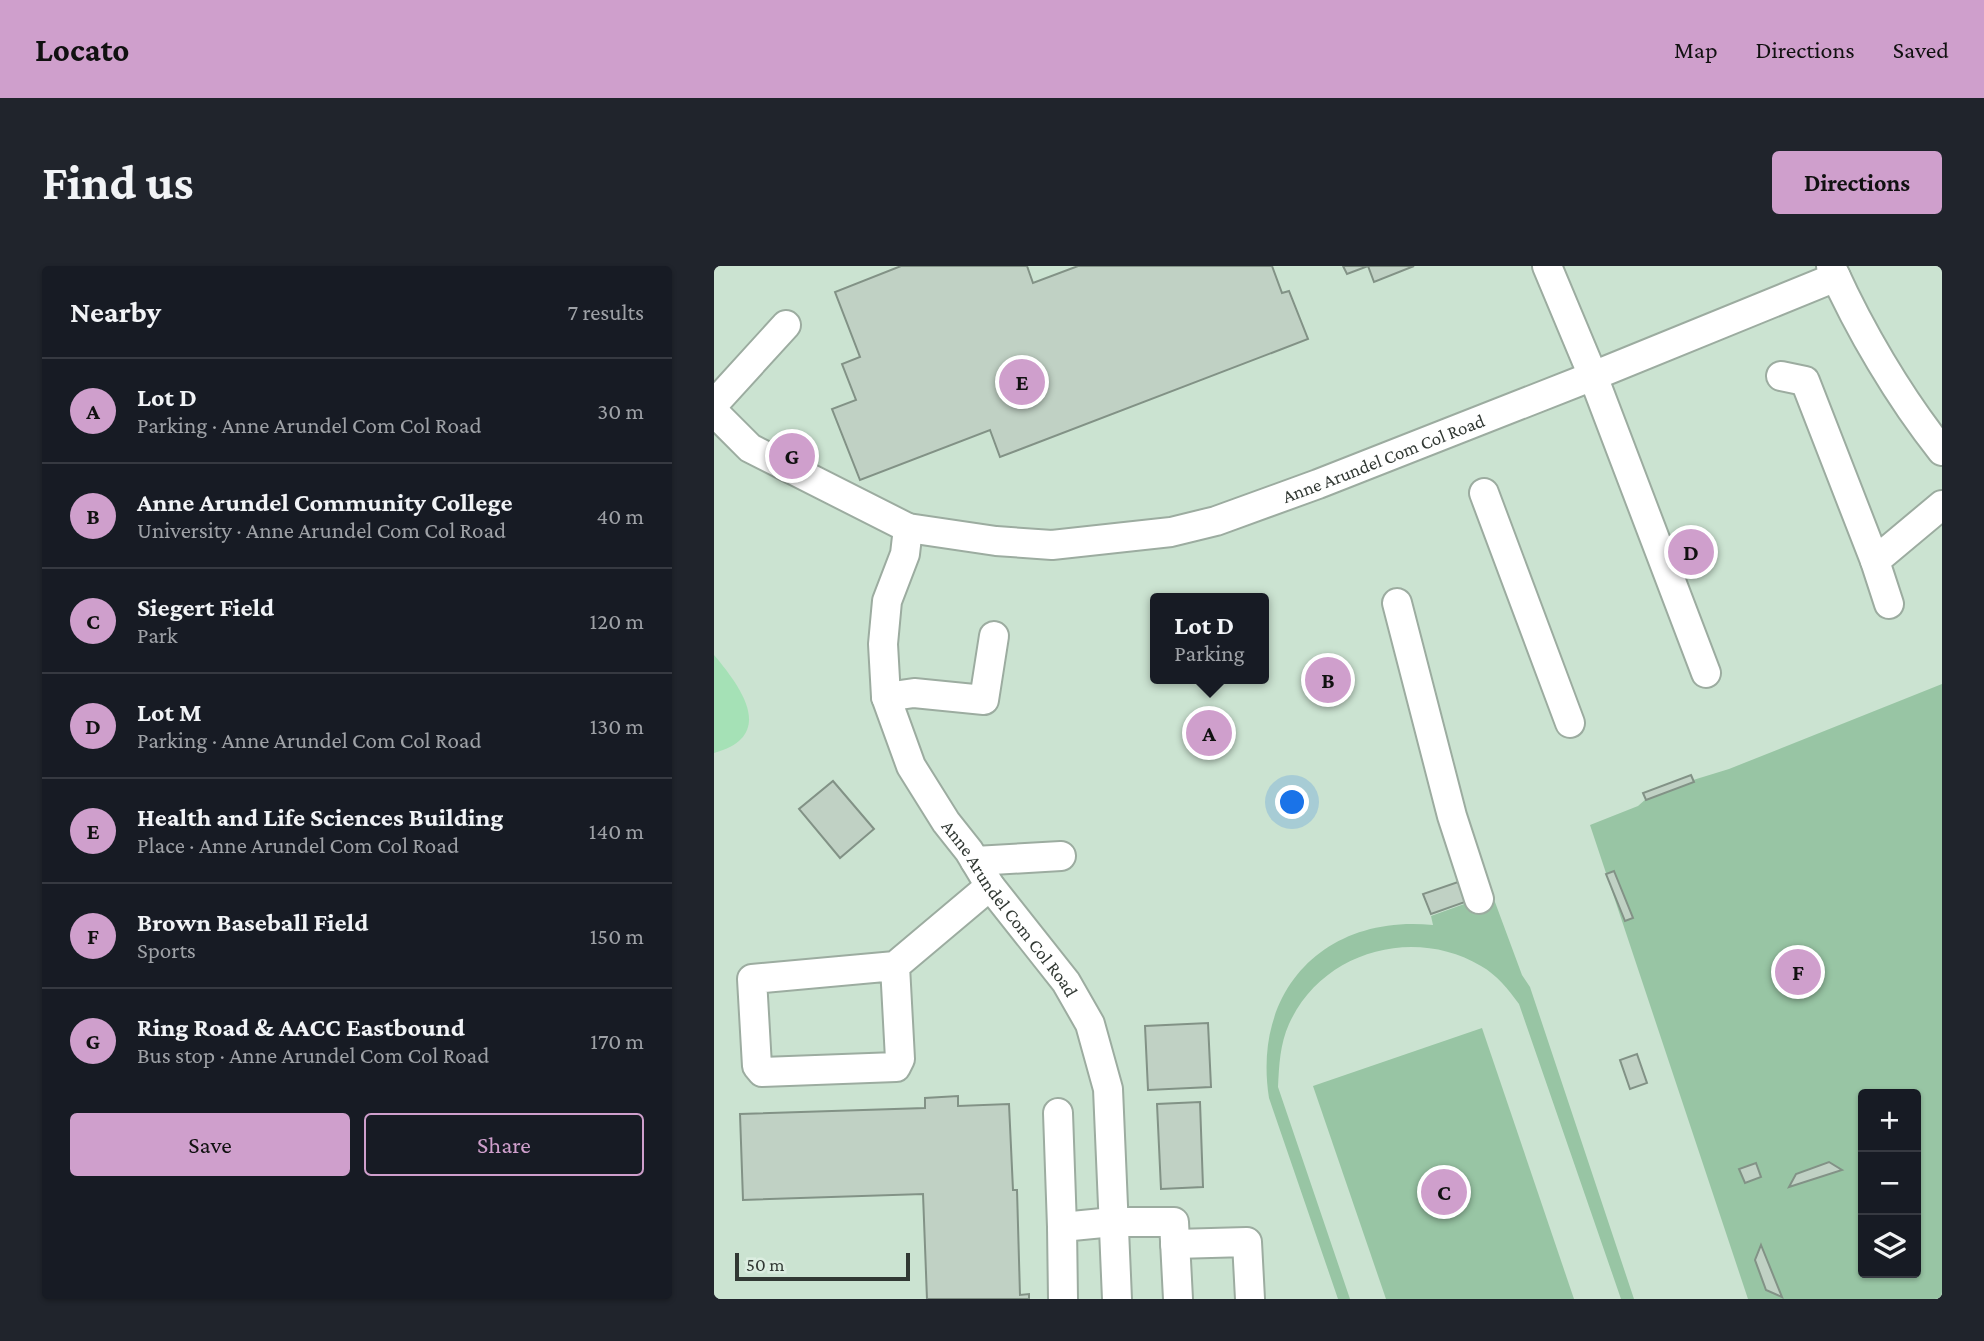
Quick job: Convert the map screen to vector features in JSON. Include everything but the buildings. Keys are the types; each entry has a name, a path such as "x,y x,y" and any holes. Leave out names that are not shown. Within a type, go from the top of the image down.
{"street":[{"path":"1547,266 1593,376 1706,673"},
{"name":"Anne Arundel Com Col Road","path":"714,412 750,448 908,528 996,541 1052,545 1171,532 1216,521 1305,489 1593,376 1833,272 1916,418 1942,451"},
{"path":"714,404 786,325"},
{"path":"1780,376 1805,380 1889,604"},
{"path":"1484,493 1570,723"},
{"path":"1875,561 1942,505"},
{"name":"Anne Arundel Com Col Road","path":"908,528 905,554 887,601 883,643 886,697 911,766 990,886 1066,982 1090,1024 1108,1090 1118,1299"},
{"path":"1397,603 1452,816 1479,899"},
{"path":"886,697 914,693 984,700 994,636"},
{"path":"975,860 1061,856"},
{"path":"895,966 900,1059 895,1067 762,1072 757,1066 752,979 895,966 990,886"},
{"path":"1058,1113 1062,1299"},
{"path":"1062,1227 1113,1222 1174,1222 1178,1299"},
{"path":"1175,1244 1247,1242 1250,1299"}],"shaded area":[{"path":"714,266 1942,266 1942,1299 714,1299"},
{"path":"714,655 742,696 748,710 749,723 744,735 733,745 714,753"},
{"path":"1942,684 1942,1299 1748,1299 1590,825 1638,806 1654,792 1729,769"},
{"path":"1492,894 1522,975 1530,987 1634,1299 1621,1299 1519,1004 1497,978 1481,966 1455,954 1427,948 1400,948 1372,953 1347,963 1324,979 1304,999 1289,1024 1282,1047 1278,1087 1350,1299 1338,1299 1269,1098 1267,1059 1272,1024 1285,993 1304,967 1329,946 1359,932 1394,925 1433,925 1431,916"},
{"path":"1482,1028 1574,1299 1386,1299 1313,1086"}],"place":[{"name":"Health and Life Sciences Building","path":"1022,382"},
{"name":"Ring Road & AACC Eastbound","path":"792,456"},
{"name":"Lot M","path":"1691,552"},
{"name":"Anne Arundel Community College","path":"1328,680"},
{"name":"Lot D","path":"1209,733"},
{"name":"Brown Baseball Field","path":"1798,972"},
{"name":"Siegert Field","path":"1444,1192"}]}
